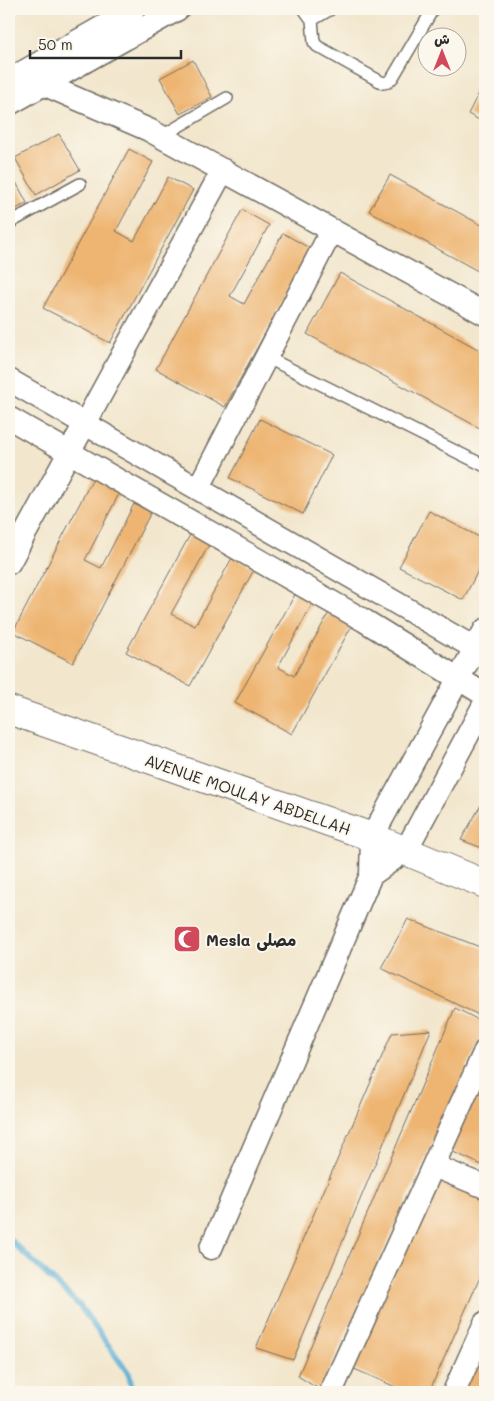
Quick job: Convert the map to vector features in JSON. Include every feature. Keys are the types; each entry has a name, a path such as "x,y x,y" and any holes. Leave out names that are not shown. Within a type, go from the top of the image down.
{"main road":[{"name":"AVENUE MOULAY ABDELLAH","path":"9,710 372,837 485,884"}],"street":[{"path":"9,104 38,76 134,9"},
{"path":"9,80 38,76 178,9"},
{"path":"38,76 162,136 485,314"},
{"path":"9,563 223,170"},
{"path":"198,489 332,230"},
{"path":"9,380 198,489 482,644 458,679 372,837 371,876 211,1248"},
{"path":"9,418 365,621 485,695"},
{"path":"371,876 406,850 485,703"},
{"path":"331,1392 485,1051"},
{"path":"434,1166 485,1187"},
{"path":"454,1392 485,1323"}],"lane":[{"path":"304,9 312,20 314,42 317,46 383,82 388,82 394,77 433,9"},
{"path":"312,20 332,9"},
{"path":"162,136 227,98"},
{"path":"9,223 80,184"},
{"path":"266,357 485,466"}],"building":[{"path":"193,60 212,97 180,114 160,78"},
{"path":"485,81 485,123 468,114"},
{"path":"59,134 80,170 36,195 15,158"},
{"path":"129,149 153,162 116,231 134,241 168,177 193,190 110,343 43,308"},
{"path":"9,169 27,203 9,213"},
{"path":"390,175 485,227 485,275 369,211"},
{"path":"242,210 269,225 230,296 244,304 283,233 311,249 225,407 156,369"},
{"path":"340,273 485,353 485,431 307,334"},
{"path":"260,419 332,455 303,514 230,478"},
{"path":"94,476 121,490 85,560 101,568 134,504 151,512 73,663 13,632"},
{"path":"429,511 485,540 485,557 463,600 399,567"},
{"path":"191,533 210,543 171,614 195,626 233,556 255,568 190,686 126,652"},
{"path":"298,589 315,599 278,667 294,676 332,607 355,620 292,734 235,703"},
{"path":"485,798 485,849 461,840"},
{"path":"408,919 485,949 485,1018 381,968"},
{"path":"455,1008 485,1023 485,1028 320,1390 298,1376"},
{"path":"431,1030 293,1360 256,1348 392,1033"},
{"path":"485,1073 485,1159 482,1165 451,1151"},
{"path":"438,1175 485,1196 485,1266 429,1392 407,1392 352,1368"},
{"path":"485,1340 485,1392 462,1392"}],"waterway":[{"path":"9,1239 80,1306 129,1374 133,1392"}],"place":[{"name":"Mesla مصلى","path":"187,939"}]}
